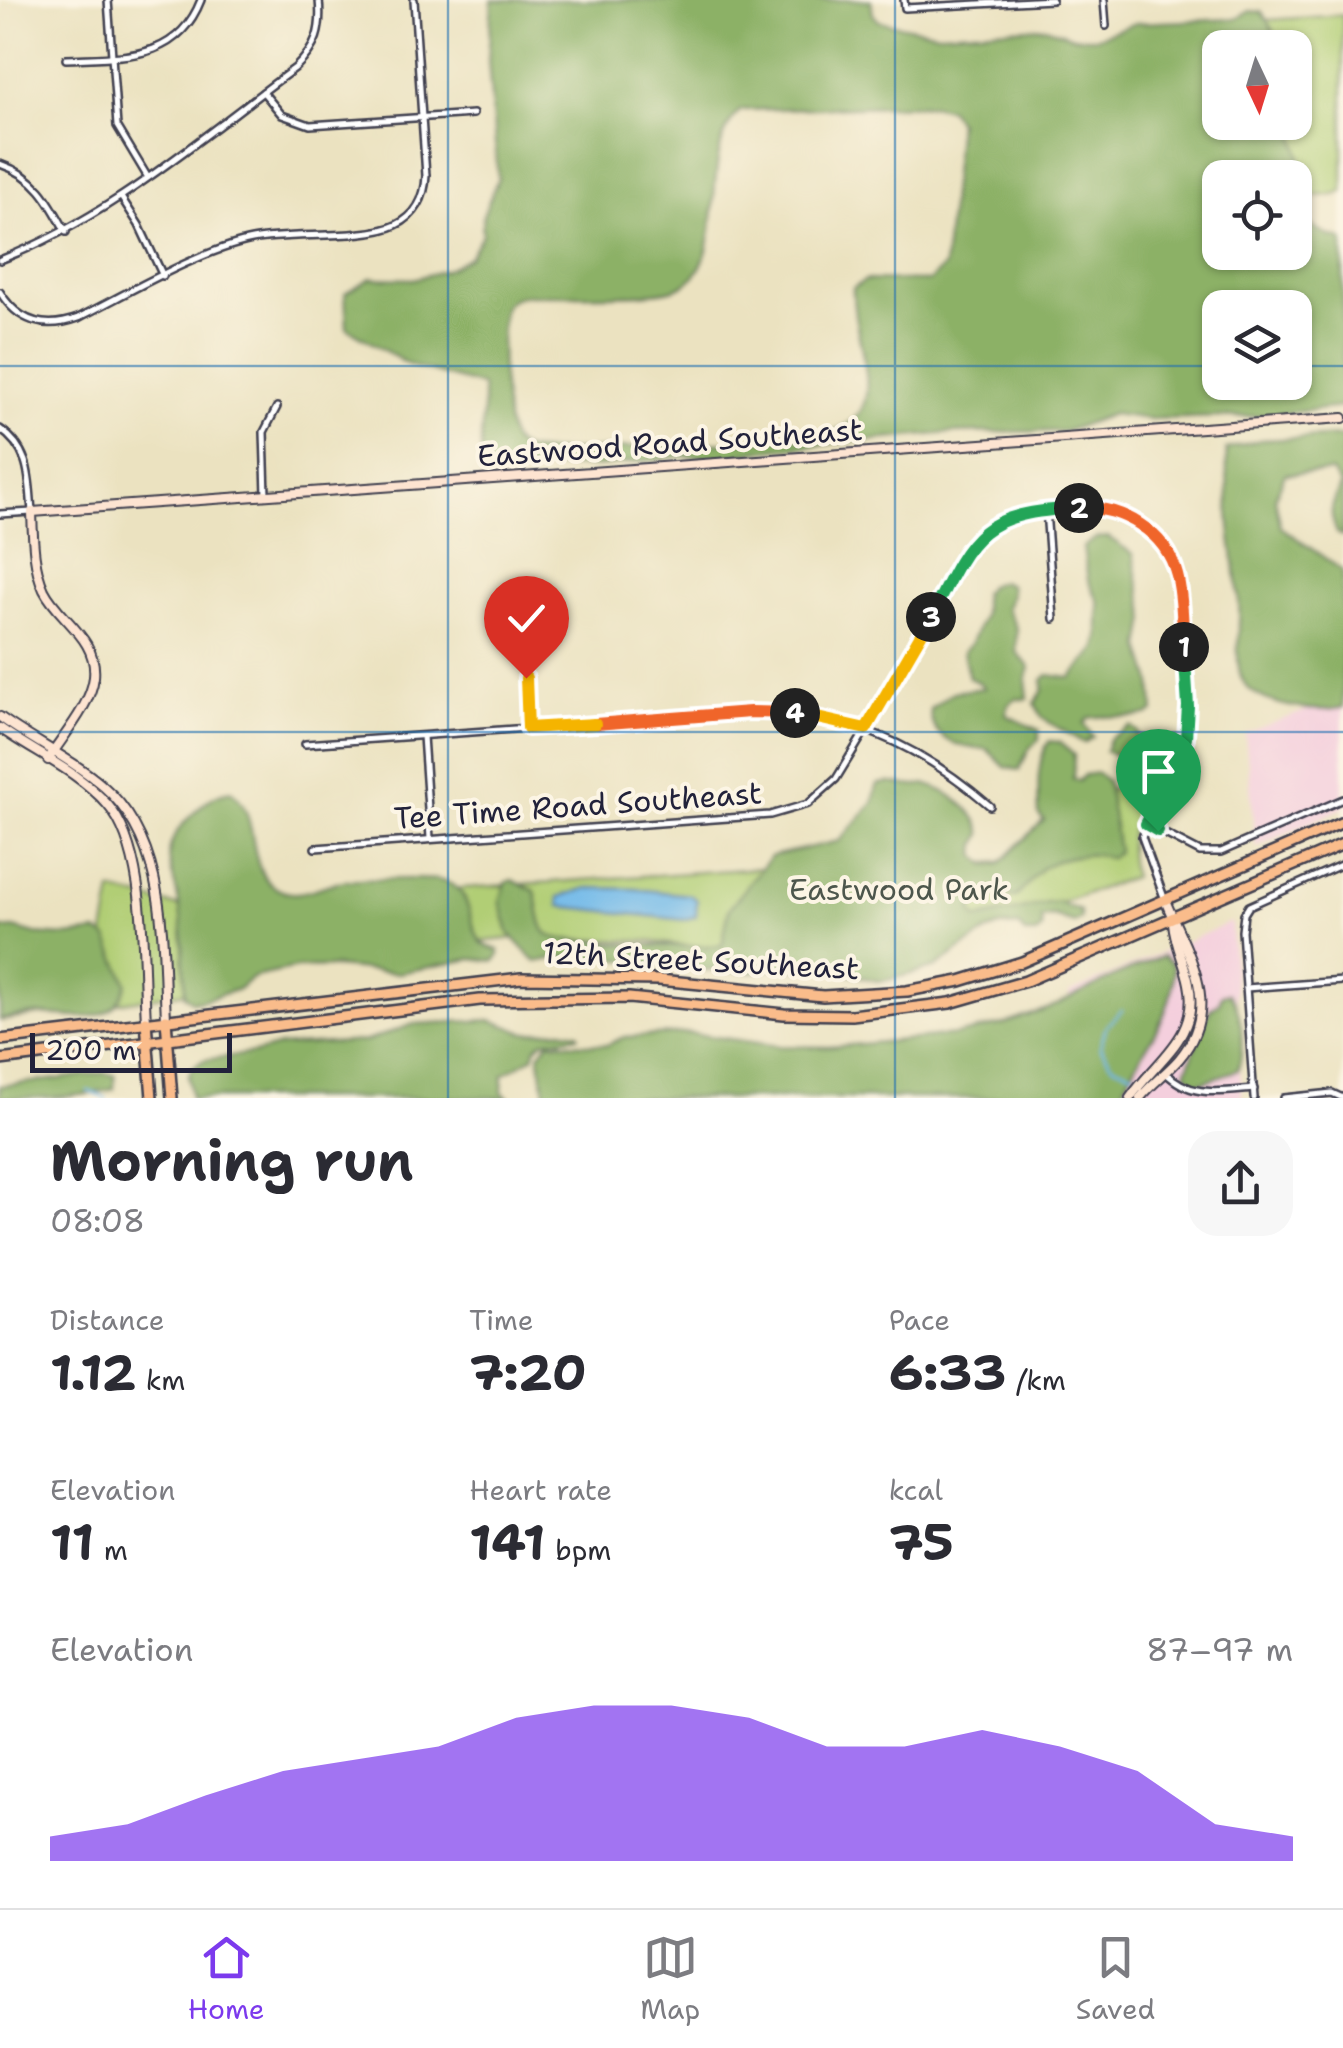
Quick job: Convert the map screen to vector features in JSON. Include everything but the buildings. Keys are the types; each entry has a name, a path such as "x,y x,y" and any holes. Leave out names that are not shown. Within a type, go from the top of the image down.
{"main road":[{"name":"12th Street Southeast","path":"0,1040 521,978 658,980 823,996 907,991 960,981 1022,962 1343,822"},
{"name":"12th Street Southeast","path":"0,1060 435,1003 524,997 629,998 807,1016 898,1011 950,1003 1002,990 1343,844"},
{"path":"166,1019 172,1098"},
{"path":"146,1021 152,1098"}],"street":[{"path":"108,0 117,126 147,176"},
{"path":"66,59 138,54 165,46 185,28 201,0"},
{"path":"0,260 66,232 120,197 296,68 312,51 319,35 320,0"},
{"path":"0,292 10,308 22,317 56,324 78,318 163,276 250,240 376,231 404,220 417,207 426,186 414,0"},
{"path":"904,0 905,8 1052,0"},
{"path":"1104,0 1106,26"},
{"path":"263,92 288,119 310,125 473,114"},
{"path":"0,164 27,176 38,186 66,232"},
{"path":"120,197 139,225 163,276"},
{"path":"266,495 264,432 276,407"},
{"name":"Eastwood Road Southeast","path":"0,514 1343,418"},
{"path":"0,429 21,448 27,462 36,563 42,585 85,641 93,664 90,689 51,756"},
{"name":"Tee Time Road Southeast","path":"315,848 785,812 808,804 827,788 866,729 909,659 964,552 1002,520 1025,512 1104,508 1119,513 1158,540 1177,575 1188,728 1179,762 1146,824"},
{"path":"1046,510 1054,620"},
{"path":"526,670 528,728"},
{"path":"305,744 750,712 813,716 866,729 936,762 990,806"},
{"path":"0,717 107,804 128,841 134,862 146,1021"},
{"path":"0,728 114,796 130,815 144,841 155,888 166,1019"},
{"path":"423,736 430,839"},
{"path":"1140,1098 1179,1043 1192,1001 1172,919 1142,842 1146,824 1200,852 1222,852 1343,799"},
{"path":"1254,1098 1244,914 1255,902 1343,864"},
{"path":"1246,988 1343,981"},
{"path":"1162,1068 1176,1086 1188,1093 1254,1089"},
{"path":"1130,1098 1162,1068"},
{"path":"1284,1098 1332,1093 1343,1098"}],"shaded area":[{"path":"1343,697 1343,808 1256,847 1245,733"},
{"path":"1231,922 1242,1098 1094,1098 1091,1051 1069,993"}],"green space":[{"path":"492,0 871,0 873,14 879,21 939,33 1046,27 1073,37 1097,37 1136,23 1236,19 1250,11 1262,12 1272,30 1202,30 1202,140 1296,140 1300,160 1202,160 1202,270 1312,270 1312,226 1343,240 1343,407 1258,416 1150,419 1112,414 1066,431 950,433 724,457 682,456 603,466 484,469 482,386 409,365 347,328 345,293 371,278 413,279 446,270 469,257 482,235 483,215 498,179 488,61","holes":["931,105 949,109 958,121 944,267 929,281 866,280 853,288 867,383 864,402 855,418 835,431 803,438 550,452 516,445 509,432 504,397 501,332 505,306 525,295 668,291 696,274 706,254 711,230 720,151 727,128 741,110"]},
{"path":"1343,15 1343,192 1312,196 1312,160 1288,160 1280,140 1312,140 1312,30 1268,30 1267,20"},
{"path":"1343,436 1343,536 1337,533 1332,518 1340,485 1332,472 1285,474 1275,498 1281,527 1343,571 1343,707 1319,710 1288,706 1260,696 1240,673 1226,449 1260,440"},
{"path":"1108,537 1133,554 1146,618 1141,647 1152,682 1154,712 1088,718 1084,724 1093,737 1084,743 1042,718 1035,703 1048,675 1071,678 1097,648 1099,602 1088,580 1083,547 1096,538"},
{"path":"1001,581 1010,585 1006,608 1017,629 1016,651 1030,668 1026,679 1028,699 1014,699 1006,715 1039,730 1039,740 1029,749 1019,770 1005,767 987,749 949,741 931,720 930,709 953,692 984,688 969,678 963,652 983,615 983,593 988,586"},
{"path":"1130,726 1137,731 1141,746 1156,756 1156,763 1146,773 1137,773 1105,751 1109,739"},
{"path":"1049,741 1059,742 1074,755 1073,779 1079,781 1084,775 1098,773 1107,781 1118,852 1110,858 1086,855 1051,863 1015,897 990,895 977,899 971,911 977,919 1058,902 1080,911 1081,919 1074,923 1053,916 1041,918 1042,929 1036,934 1025,934 1020,926 999,927 936,967 877,981 815,965 799,970 789,967 750,972 688,969 606,958 564,957 536,962 509,933 500,901 506,883 512,880 535,891 541,921 549,935 604,943 722,945 729,909 771,856 839,841 873,803 877,785 883,783 925,784 952,796 979,825 982,834 976,856 988,866 999,864 1044,820 1039,815 1039,776"},
{"name":"Eastwood Park","path":"1123,786 1146,798 1130,836 1133,877 1041,910 765,957 648,941 515,938 265,966 187,992 0,1021 0,927 41,942 103,939 112,891 181,907 849,862 958,865 1028,860 1064,803"},
{"path":"231,791 246,812 264,877 281,891 297,893 357,880 430,879 449,883 463,896 479,939 499,950 499,956 495,961 471,959 399,973 297,968 254,977 236,990 192,1001 185,996 181,917 170,849 174,837 197,810 221,793"},
{"path":"0,929 66,936 98,932 107,938 127,983 121,997 113,1007 92,1016 35,1014 0,1019"},
{"path":"1163,956 1173,964 1169,1001 1120,1098 546,1098 539,1054 549,1042 607,1045 624,1037 689,1033 779,1046 829,1047 956,1035 1050,1008"},
{"path":"1228,993 1237,1009 1241,1030 1238,1070 1196,1084 1186,1072 1210,1009"},
{"path":"491,1020 525,1033 561,1030 579,1036 543,1041 533,1057 503,1075 502,1092 509,1098 191,1098 188,1076 204,1060 280,1046 366,1041 414,1024"},
{"path":"103,1073 115,1075 114,1089 73,1096 0,1098 0,1086"}],"water":[{"path":"588,888 690,895 697,900 696,916 684,920 560,906 559,897"}],"waterway":[{"path":"1122,1010 1106,1027 1100,1047 1113,1065 1134,1073"},
{"path":"88,1091 106,1098"}],"route":[{"path":"526,678 528,728 790,712 866,729 919,641 957,564 977,538 1002,520 1025,512 1104,508 1132,519 1158,540 1173,562 1180,592 1188,728 1179,762 1146,824 1158,831"}]}
